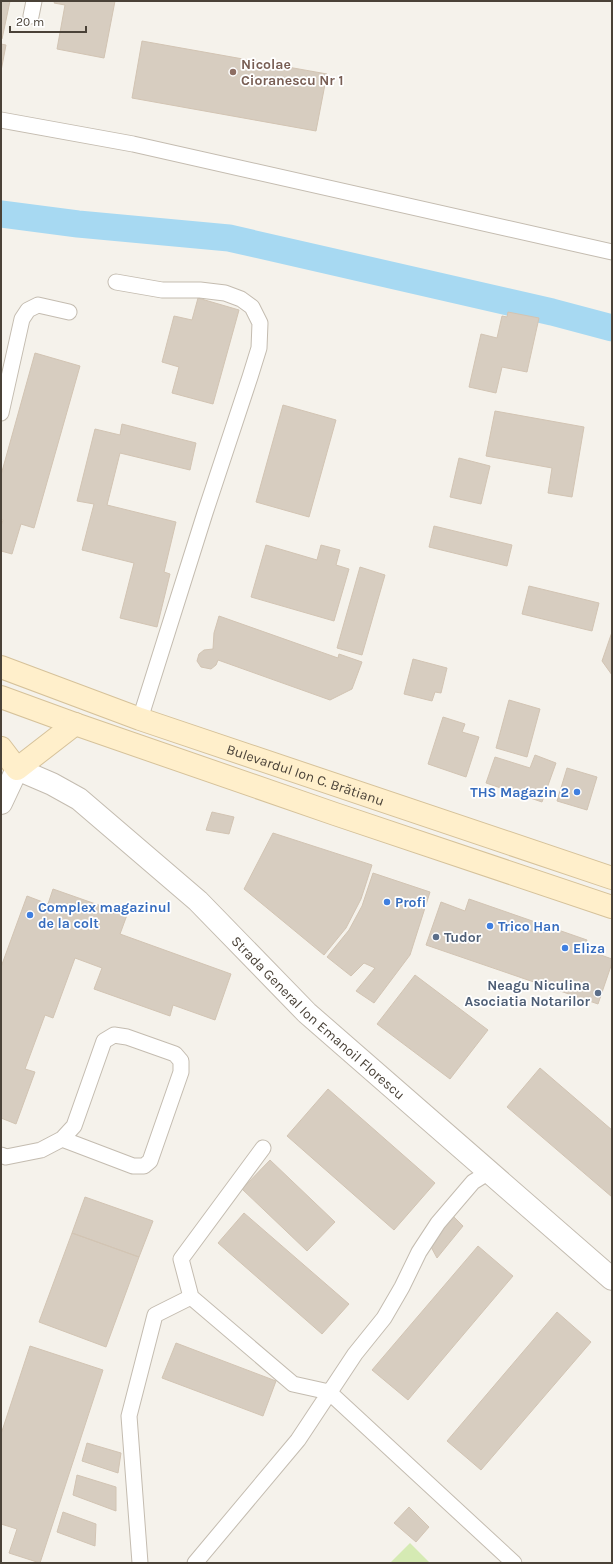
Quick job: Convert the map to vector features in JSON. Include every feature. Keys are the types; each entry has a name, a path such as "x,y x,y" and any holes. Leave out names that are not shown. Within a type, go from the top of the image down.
{"main road":[{"name":"Bulevardul Ion C. Brătianu","path":"1,667 140,719 612,878"},
{"name":"Bulevardul Ion C. Brătianu","path":"1,697 75,724 612,907"},
{"path":"1,748 18,769 75,724"}],"street":[{"path":"1,803 18,769"},
{"name":"Strada General Ion Emanoil Florescu","path":"18,769 52,784 79,799 198,901 307,1013 612,1279"}],"lane":[{"path":"31,16 34,1"},
{"path":"1,120 133,144 612,252"},
{"path":"116,282 162,290 200,290 225,293 241,299 252,307 260,323 259,348 140,719"},
{"path":"1,413 22,319 28,310 38,305 69,312"},
{"path":"3,1161 41,1150 62,1139 74,1126 104,1041 114,1035 126,1037 175,1054 182,1061 181,1072 150,1161 144,1166 133,1166 62,1139"},
{"path":"263,1148 181,1260 191,1297 293,1384 329,1392 514,1563"},
{"path":"195,1563 298,1440 355,1354 384,1318 402,1287 419,1252 438,1223 473,1182 489,1172"},
{"path":"140,1563 129,1416 155,1315 191,1297"}],"green space":[{"path":"410,1543 430,1563 390,1563"}],"building":[{"path":"1,1 10,1 2,39 1,39"},
{"path":"55,1 115,1 104,58 57,49 65,5 54,3"},
{"path":"142,41 327,74 316,131 132,98"},
{"path":"1,44 6,45 1,71"},
{"path":"198,298 239,310 213,404 172,393 179,367 162,362 174,316 192,320"},
{"path":"508,312 539,318 527,372 502,367 496,393 469,387 481,334 497,338 502,316 507,317"},
{"path":"35,353 80,366 34,528 21,524 12,554 1,551 1,526 3,520 1,519 1,475"},
{"path":"283,405 336,420 309,517 256,502"},
{"path":"495,411 584,427 572,497 548,493 552,468 486,456"},
{"path":"122,424 196,443 190,470 120,453 107,505 176,522 164,572 170,574 157,627 120,618 134,563 82,550 94,504 77,501 95,429 120,435"},
{"path":"459,458 490,466 481,504 450,497"},
{"path":"434,526 512,545 507,566 429,547"},
{"path":"266,545 317,560 321,545 340,550 336,565 349,569 334,621 251,597"},
{"path":"360,567 385,575 362,655 337,648"},
{"path":"529,586 599,603 592,631 522,614"},
{"path":"219,616 338,658 339,654 362,662 352,689 330,700 218,660 216,665 211,669 201,667 197,661 199,654 204,650 213,649 214,633"},
{"path":"612,632 612,675 602,661"},
{"path":"413,659 447,668 441,693 435,692 432,701 404,694"},
{"path":"509,700 540,709 527,757 496,748"},
{"path":"443,717 465,724 462,732 479,737 466,777 428,764"},
{"path":"535,755 556,763 542,802 486,783 495,757 530,768"},
{"path":"567,768 597,777 587,810 557,801"},
{"path":"212,812 234,817 229,834 206,830"},
{"path":"273,833 372,865 361,899 346,928 324,955 244,889"},
{"path":"373,873 430,892 410,955 374,1003 356,991 375,968 364,963 351,976 327,957 349,930 362,906"},
{"path":"53,889 127,915 120,934 231,974 215,1020 173,1005 170,1016 94,989 102,968 75,958 53,1018 45,1015 25,1069 35,1072 16,1124 1,1118 1,967 27,896 48,904"},
{"path":"469,899 587,940 584,949 612,959 598,1004 426,945 441,902 465,911"},
{"path":"415,975 488,1030 450,1079 377,1024"},
{"path":"540,1068 612,1130 612,1197 507,1107"},
{"path":"328,1089 435,1183 394,1230 287,1136"},
{"path":"270,1160 335,1222 307,1251 242,1189"},
{"path":"85,1197 153,1221 139,1257 72,1233"},
{"path":"244,1213 349,1304 322,1334 218,1243"},
{"path":"452,1215 463,1226 437,1258 430,1245"},
{"path":"72,1233 139,1257 106,1347 39,1322"},
{"path":"478,1246 513,1276 408,1400 372,1370"},
{"path":"557,1312 591,1342 481,1470 447,1441"},
{"path":"176,1343 276,1381 263,1416 162,1378"},
{"path":"30,1346 103,1370 40,1563 9,1553 17,1529 1,1524 1,1434"},
{"path":"87,1443 121,1453 118,1473 82,1461"},
{"path":"77,1475 116,1487 116,1511 73,1495"},
{"path":"409,1507 429,1527 416,1542 394,1523"},
{"path":"63,1512 96,1524 95,1546 57,1532"}],"waterway":[{"path":"1,214 78,224 229,238 552,312 612,328"}],"place":[{"name":"Nicolae Cioranescu Nr 1","path":"233,72"},
{"name":"THS Magazin 2","path":"577,792"},
{"name":"Profi","path":"387,902"},
{"name":"Complex magazinul de la colt","path":"30,915"},
{"name":"Trico Han","path":"490,926"},
{"name":"Tudor","path":"436,937"},
{"name":"Eliza","path":"565,948"},
{"name":"Neagu Niculina Asociatia Notarilor","path":"598,993"}]}
